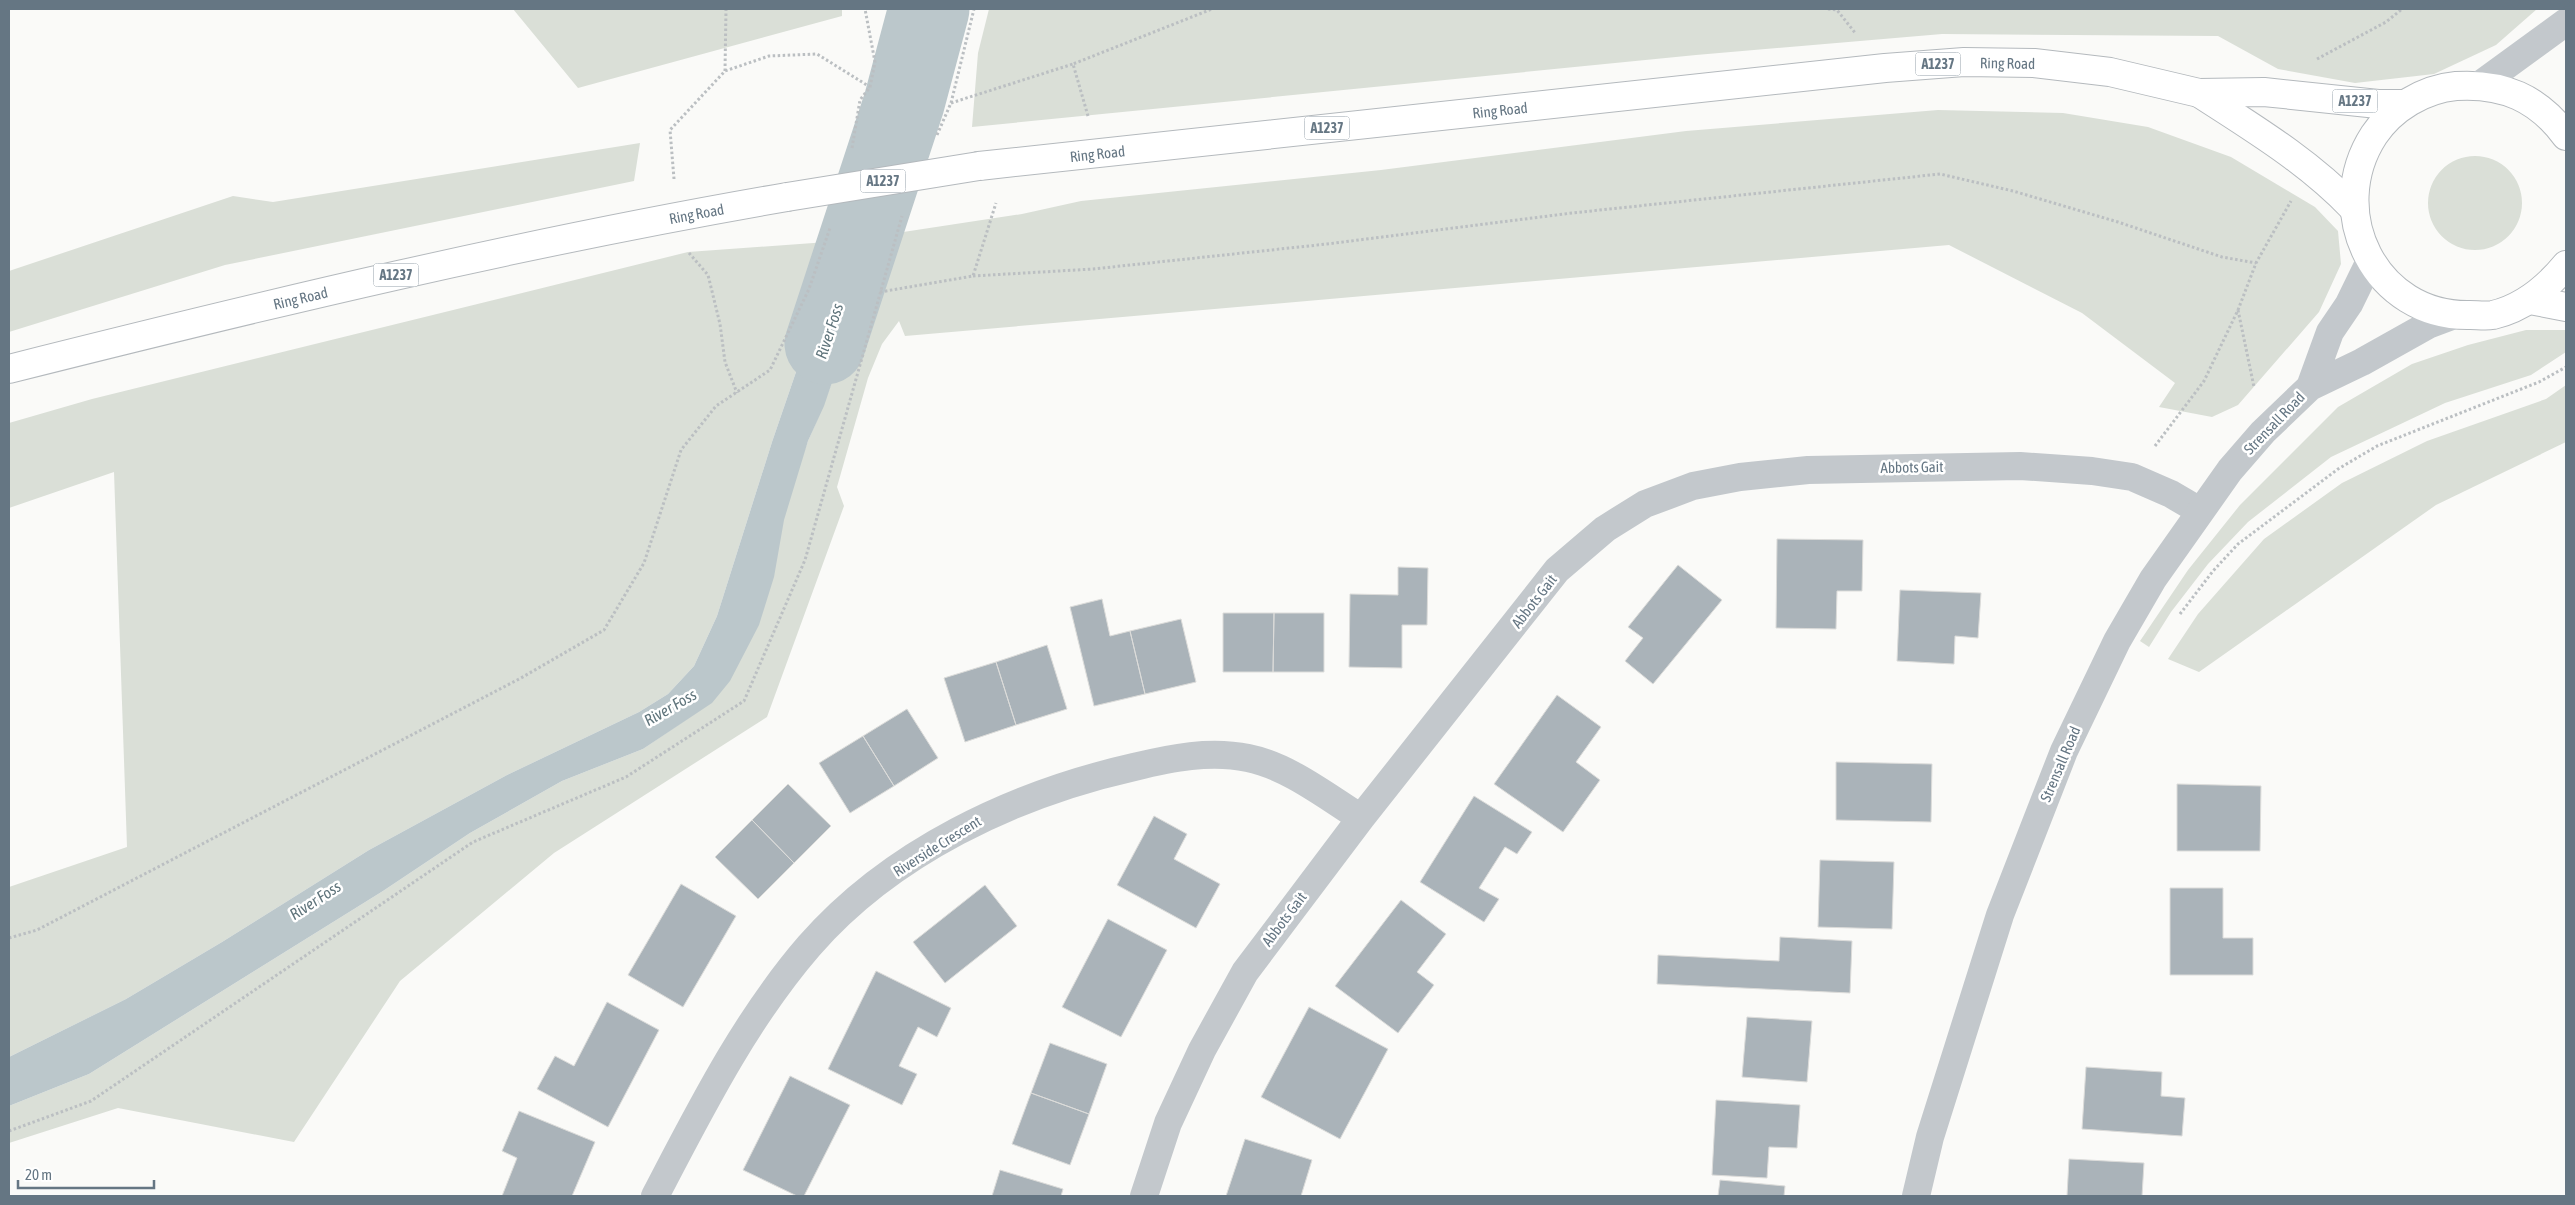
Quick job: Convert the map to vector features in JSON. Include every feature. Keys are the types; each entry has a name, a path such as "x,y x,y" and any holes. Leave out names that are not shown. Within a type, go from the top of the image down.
{"highway":[{"name":"Ring Road","path":"9,368 401,274 677,216 979,166 1098,152 1666,93 1885,68 1964,62 2034,63 2110,72 2199,93 2264,92 2378,104 2404,104"},
{"path":"2566,136 2555,121 2534,103 2508,90 2481,84 2441,87 2404,104 2382,124 2365,149 2355,178 2353,208 2359,236 2370,261 2392,287 2420,306 2452,316 2492,315 2530,300 2550,284 2566,265"},
{"name":"Ring Road","path":"2199,93 2278,143 2332,186 2353,208"},
{"path":"2530,300 2566,307"}],"street":[{"path":"2481,84 2566,22"},
{"name":"Strensall Road","path":"2310,387 2330,332 2349,304 2370,261"},
{"name":"Strensall Road","path":"1916,1196 1930,1137 2000,915 2064,751 2117,640 2153,579 2230,470 2263,432 2310,387 2362,362 2428,325 2452,316"},
{"name":"Abbots Gait","path":"1144,1196 1168,1123 1202,1050 1245,972 1361,818 1557,570 1605,529 1645,504 1693,486 1740,476 1808,470 2020,466 2092,470 2132,476 2171,494 2200,511"},
{"name":"Riverside Crescent","path":"654,1196 734,1052 778,984 811,944 868,892 915,857 980,818 1048,791 1113,771 1173,758 1223,755 1248,758 1271,764 1316,789 1361,818"}],"path":[{"path":"725,71 726,9"},
{"path":"737,393 725,362 720,324 708,275 688,252 677,216 670,130 725,71 768,56 817,54 870,87 875,62 866,9"},
{"path":"934,141 951,102 974,9"},
{"path":"951,102 1073,64 1212,9"},
{"path":"2316,61 2323,55 2386,22 2402,9"},
{"path":"1073,64 1098,152"},
{"path":"973,276 1010,162"},
{"path":"880,292 973,276 1102,268 1327,244 1581,212 1940,174 2013,191 2118,222 2222,257 2256,263"},
{"path":"9,1131 91,1101 473,842 626,777 744,701 806,560 880,292 904,214"},
{"path":"2132,476 2204,381 2238,310 2256,263 2282,217"},
{"path":"9,938 37,930 521,678 604,630 644,564 681,450 716,406 770,370 809,289"},
{"path":"2238,310 2263,432"},
{"path":"2177,617 2213,571 2238,544 2338,469 2377,446 2539,382 2566,367"}],"shaded area":[{"path":"513,9 842,9 842,16 578,88"},
{"path":"989,9 2537,9 2496,45 2434,74 2355,83 2278,69 2218,36 1942,34 1696,55 972,127 978,53"},
{"path":"1938,110 2063,113 2148,127 2231,157 2315,207 2338,231 2341,264 2319,312 2238,405 2212,417 2159,407 2175,383 2082,313 1949,245 905,336 899,321 882,344 868,378 837,487 844,506 767,717 554,853 400,981 294,1142 118,1108 9,1143 9,1106 89,1074 383,891 470,833 562,781 643,749 712,702 808,441 838,366 877,236 1022,214 1081,201 1381,170 1686,131"},
{"path":"640,143 634,181 225,265 9,332 9,271 233,196 273,202"},
{"path":"2475,156 2493,159 2508,170 2519,185 2522,203 2519,221 2508,236 2493,247 2475,250 2457,247 2442,236 2431,221 2428,203 2431,185 2442,170 2457,159"},
{"path":"841,241 772,442 717,616 694,666 668,694 639,712 507,775 369,850 222,942 126,999 9,1057 9,887 127,847 114,472 9,508 9,423 92,399 688,252"},
{"path":"2526,330 2566,330 2566,352 2531,375 2445,403 2331,457 2248,522 2208,564 2171,612 2149,647 2140,641 2188,570 2240,505 2338,407 2412,364 2468,345"},
{"path":"2566,385 2566,442 2436,505 2199,672 2168,659 2198,614 2264,539 2342,483 2427,441 2546,399"}],"water":[{"path":"877,236 858,306 824,406 808,441 784,520 774,577 759,625 730,681 712,703 643,749 562,781 470,833 383,891 89,1074 9,1106 9,1057 126,999 222,942 369,850 507,775 639,712 668,694 694,666 717,616 772,442 841,241"}],"building":[{"path":"1777,539 1863,540 1862,591 1837,591 1836,629 1776,628"},
{"path":"1678,565 1722,600 1653,684 1625,661 1643,638 1628,627"},
{"path":"1398,567 1428,568 1427,625 1402,625 1402,668 1349,667 1350,594 1398,595"},
{"path":"1900,590 1981,593 1978,638 1955,636 1954,664 1897,661"},
{"path":"1102,599 1110,636 1130,631 1145,694 1094,706 1070,607"},
{"path":"1223,613 1274,613 1273,672 1223,672"},
{"path":"1274,613 1324,613 1324,672 1273,672"},
{"path":"1181,619 1196,682 1145,694 1130,631"},
{"path":"1047,645 1067,709 1016,725 996,662"},
{"path":"996,662 1016,725 965,742 944,678"},
{"path":"1557,695 1601,727 1576,762 1600,780 1563,832 1494,784"},
{"path":"907,709 938,758 894,786 863,736"},
{"path":"863,736 894,786 850,813 819,763"},
{"path":"1836,762 1932,764 1931,822 1836,820"},
{"path":"788,784 831,826 794,863 752,820"},
{"path":"2177,784 2261,786 2260,851 2177,851"},
{"path":"1474,796 1532,832 1517,854 1505,847 1479,888 1499,899 1484,922 1420,882"},
{"path":"1154,816 1187,834 1174,859 1220,884 1196,928 1117,885"},
{"path":"752,820 794,863 758,899 715,857"},
{"path":"1820,860 1894,862 1892,929 1818,927"},
{"path":"681,884 736,916 683,1007 628,975"},
{"path":"985,885 1017,926 945,983 913,942"},
{"path":"2170,888 2223,888 2223,938 2253,938 2253,975 2170,975"},
{"path":"1401,900 1446,934 1417,972 1434,985 1398,1033 1335,986"},
{"path":"1108,919 1167,950 1121,1037 1062,1007"},
{"path":"1780,937 1852,941 1850,993 1657,984 1658,955 1779,961"},
{"path":"876,971 951,1008 937,1037 918,1027 899,1066 917,1074 902,1105 828,1069"},
{"path":"607,1002 659,1030 608,1127 537,1089 555,1056 574,1066"},
{"path":"1309,1007 1388,1049 1340,1139 1261,1097"},
{"path":"1747,1017 1812,1021 1807,1082 1742,1077"},
{"path":"1050,1043 1107,1064 1089,1114 1031,1093"},
{"path":"2086,1067 2162,1072 2161,1096 2185,1098 2182,1136 2082,1129"},
{"path":"790,1076 850,1105 804,1196 797,1196 743,1170"},
{"path":"1031,1093 1089,1114 1070,1165 1012,1144"},
{"path":"1716,1100 1800,1105 1797,1148 1769,1147 1767,1178 1712,1175"},
{"path":"519,1111 595,1142 572,1196 502,1196 517,1158 502,1151"},
{"path":"1245,1139 1312,1160 1301,1196 1226,1196"},
{"path":"2069,1159 2144,1163 2142,1196 2067,1196"},
{"path":"1000,1170 1063,1189 1061,1196 992,1196"},
{"path":"1720,1180 1785,1186 1784,1196 1718,1196"}],"waterway":[{"name":"River Foss","path":"825,344 904,103 929,9"}]}
